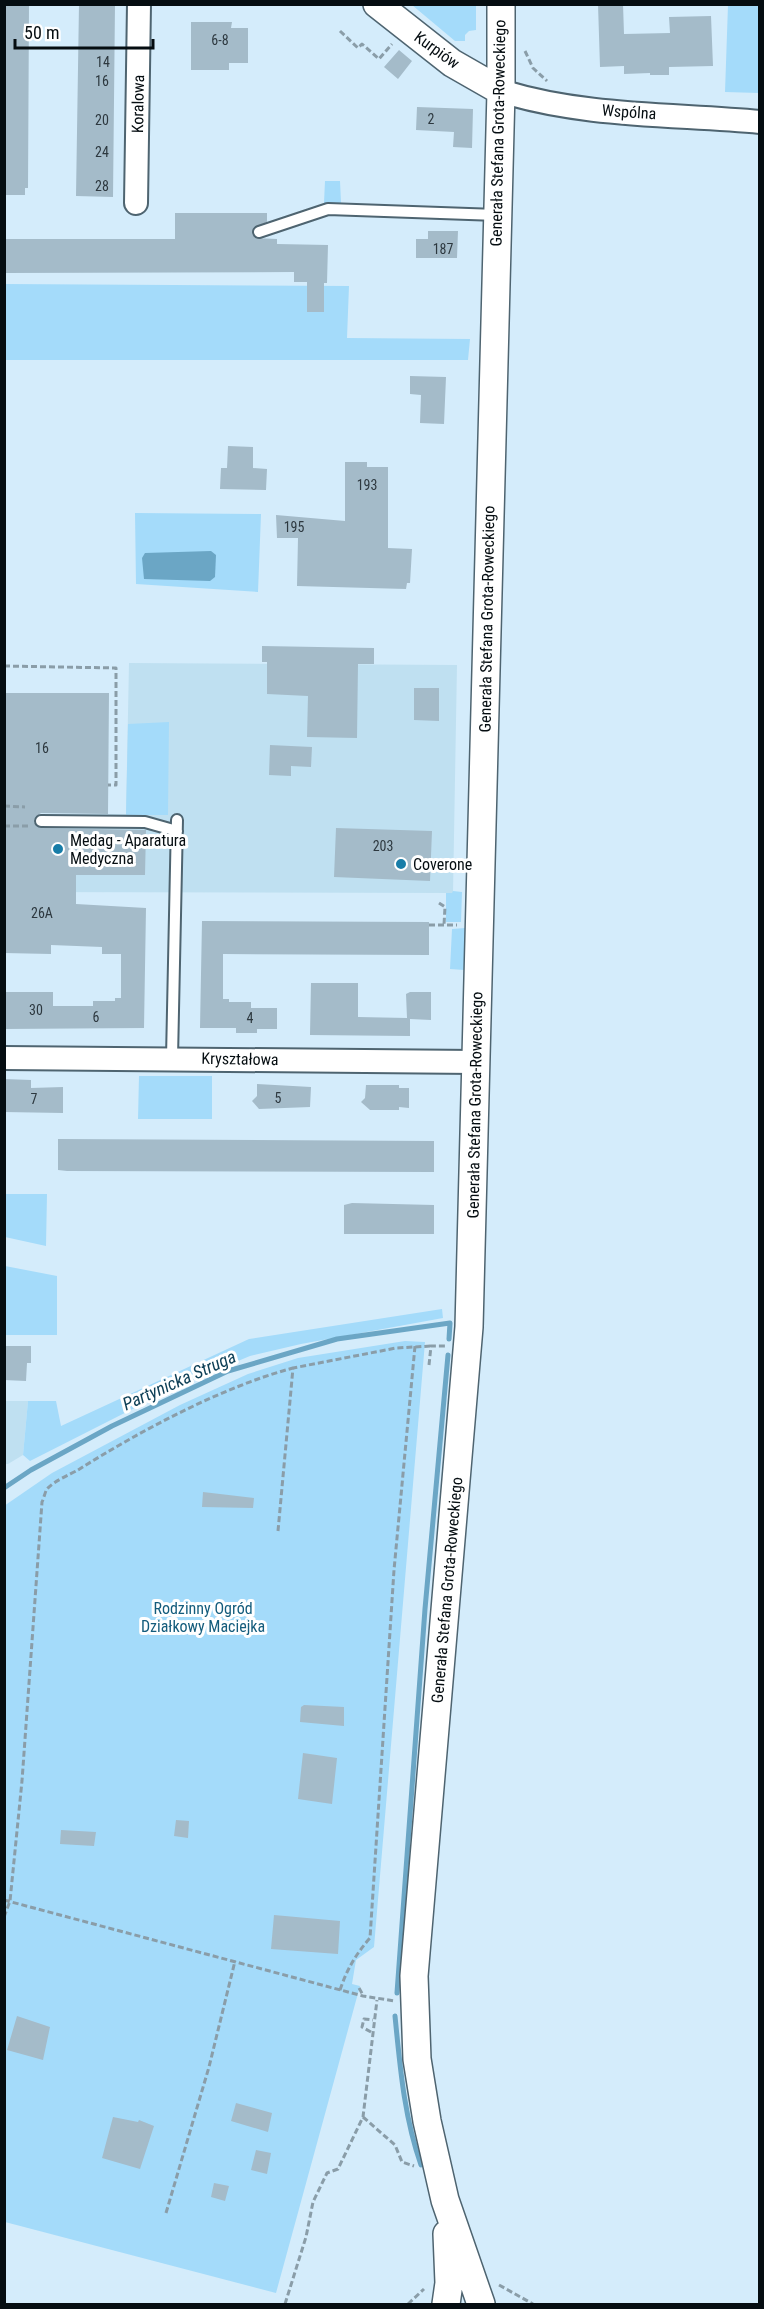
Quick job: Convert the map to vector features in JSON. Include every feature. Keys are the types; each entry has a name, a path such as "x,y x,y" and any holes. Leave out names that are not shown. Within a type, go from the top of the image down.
{"street":[{"name":"Koralowa","path":"136,202 139,4"},
{"name":"Kurpiów","path":"377,4 452,63 501,91"},
{"name":"Generała Stefana Grota-Roweckiego","path":"481,2304 445,2200 419,2077 414,2003 417,1933 469,1327 501,91 501,4"},
{"name":"Wspólna","path":"501,91 532,101 580,108 759,122"},
{"name":"Kryształowa","path":"4,1058 476,1062"},
{"name":"Generała Stefana Grota-Roweckiego","path":"445,2200 449,2283 446,2304"}],"lane":[{"path":"259,232 328,209 497,215"},
{"path":"172,1058 177,820"},
{"path":"41,821 145,822 177,831"}],"path":[{"path":"340,31 358,48 362,44 379,59 396,39"},
{"path":"524,48 533,68 552,83"},
{"path":"4,666 116,668 116,785 108,785"},
{"path":"109,698 116,697"},
{"path":"109,719 116,719"},
{"path":"108,741 116,740"},
{"path":"108,763 116,763"},
{"path":"4,806 25,807"},
{"path":"4,826 41,826 41,821"},
{"path":"439,903 444,908 444,925"},
{"path":"429,925 468,925"},
{"path":"340,1990 356,1954 370,1938 394,1570 415,1346"},
{"path":"4,1917 10,1901 42,1502 47,1489 163,1422 264,1376 362,1354 415,1346 431,1346"},
{"path":"278,1531 292,1368"},
{"path":"4,1900 377,2000 414,2003"},
{"path":"166,2213 209,2067 235,1961"},
{"path":"359,1988 363,1996"},
{"path":"285,2304 306,2237 313,2202 327,2173 338,2169 363,2117 377,2000"},
{"path":"372,2032 362,2027 364,2019 373,2020"},
{"path":"363,2117 395,2145 402,2162 422,2170"}],"shaded area":[{"path":"211,551 216,555 215,577 210,581 144,579 142,558 145,553"},
{"path":"129,663 457,665 453,893 5,892 5,814 126,814"},
{"path":"5,1401 28,1401 23,1455 8,1464 5,1464"}],"green space":[{"path":"412,5 476,5 476,30 469,31 465,35 465,41 455,41"},
{"path":"728,5 759,5 759,93 725,92"},
{"path":"325,181 340,181 341,203 324,203"},
{"path":"5,284 349,286 347,338 470,339 468,360 5,360"},
{"path":"135,513 261,514 258,592 136,584"},
{"path":"169,722 168,815 126,815 128,724"},
{"path":"462,892 461,922 446,922 446,893"},
{"path":"465,928 464,970 450,969 452,929"},
{"path":"139,1076 212,1076 212,1119 138,1119"},
{"path":"5,1194 47,1194 46,1246 5,1237"},
{"path":"5,1266 57,1276 57,1335 5,1335"},
{"path":"442,1309 443,1318 301,1344 250,1356 178,1386 30,1461 23,1455 28,1401 56,1401 61,1426 249,1339"},
{"name":"Rodzinny Ogród Działkowy Maciejka","path":"405,1341 425,1342 374,1947 356,1960 352,1984 360,1986 276,2293 5,2222 4,1506 52,1473 180,1405 248,1374 298,1358"}],"building":[{"path":"4,4 29,4 28,188 25,188 25,195 4,195"},
{"path":"79,4 115,4 113,197 76,196"},
{"path":"598,4 623,4 624,34 670,33 669,17 711,16 713,66 669,67 669,75 624,74 624,66 600,67"},
{"path":"191,22 232,22 231,28 248,28 248,63 229,63 229,70 191,70"},
{"path":"399,50 412,61 398,79 384,67"},
{"path":"417,107 473,109 472,148 453,147 454,132 416,130"},
{"path":"175,213 267,213 267,222 253,228 252,234 255,238 277,239 277,244 328,245 324,312 307,312 307,282 294,282 294,272 4,273 4,239 175,239"},
{"path":"428,231 458,231 457,258 416,258 416,239 428,239"},
{"path":"410,376 446,377 444,424 420,423 421,395 410,394"},
{"path":"228,446 253,447 253,468 267,469 266,490 220,489 221,468 227,468"},
{"path":"345,462 367,462 367,467 388,467 388,548 412,549 410,583 407,583 406,589 297,586 298,538 277,538 276,515 345,521"},
{"path":"262,646 374,648 374,664 358,664 357,738 307,737 308,696 267,694 267,662 262,662"},
{"path":"414,688 439,688 439,721 414,720"},
{"path":"4,693 109,693 108,814 41,813 35,817 34,822 37,827 41,828 146,830 145,875 76,875 76,904 146,908 144,1028 4,1029 4,992 53,992 53,1006 93,1006 93,1001 115,1001 115,998 121,998 121,954 102,954 102,947 51,945 51,954 4,953"},
{"path":"270,745 312,747 311,767 291,766 291,776 269,775"},
{"path":"336,828 432,831 430,881 334,877"},
{"path":"202,921 429,922 429,955 223,954 223,999 229,999 229,1002 251,1002 251,1008 277,1008 277,1029 257,1029 257,1033 236,1033 236,1028 200,1028"},
{"path":"311,983 358,983 358,1017 407,1018 406,994 431,992 431,1020 410,1019 410,1036 310,1035"},
{"path":"4,1079 31,1080 31,1088 63,1087 63,1113 4,1112"},
{"path":"257,1084 311,1087 310,1107 259,1109 252,1101 257,1096"},
{"path":"366,1085 399,1085 399,1088 409,1088 409,1108 370,1110 361,1102 365,1098"},
{"path":"58,1139 434,1141 434,1172 67,1171 58,1170"},
{"path":"352,1203 434,1205 434,1234 344,1234 344,1205"},
{"path":"4,1346 31,1346 31,1363 27,1363 26,1381 4,1380"},
{"path":"203,1492 254,1498 253,1508 202,1507"},
{"path":"304,1705 344,1707 344,1726 300,1722 301,1707"},
{"path":"303,1753 337,1758 332,1804 298,1799"},
{"path":"176,1820 189,1821 188,1838 174,1836"},
{"path":"61,1830 96,1832 94,1846 60,1844"},
{"path":"274,1915 340,1921 338,1954 271,1949"},
{"path":"17,2016 50,2027 43,2060 7,2050"},
{"path":"236,2103 272,2113 268,2132 231,2121"},
{"path":"113,2117 138,2122 139,2120 154,2126 140,2169 102,2158"},
{"path":"256,2150 271,2153 267,2174 251,2170"},
{"path":"214,2183 229,2186 225,2201 211,2197"}],"waterway":[{"name":"Partynicka Struga","path":"4,1488 31,1470 112,1426 228,1371 337,1339 450,1323 449,1339"},
{"path":"397,1993 425,1609 448,1355"},
{"path":"395,2016 410,2128 421,2165"}],"place":[{"name":"Medag - Aparatura Medyczna","path":"58,849"},
{"name":"Coverone","path":"401,864"}]}
